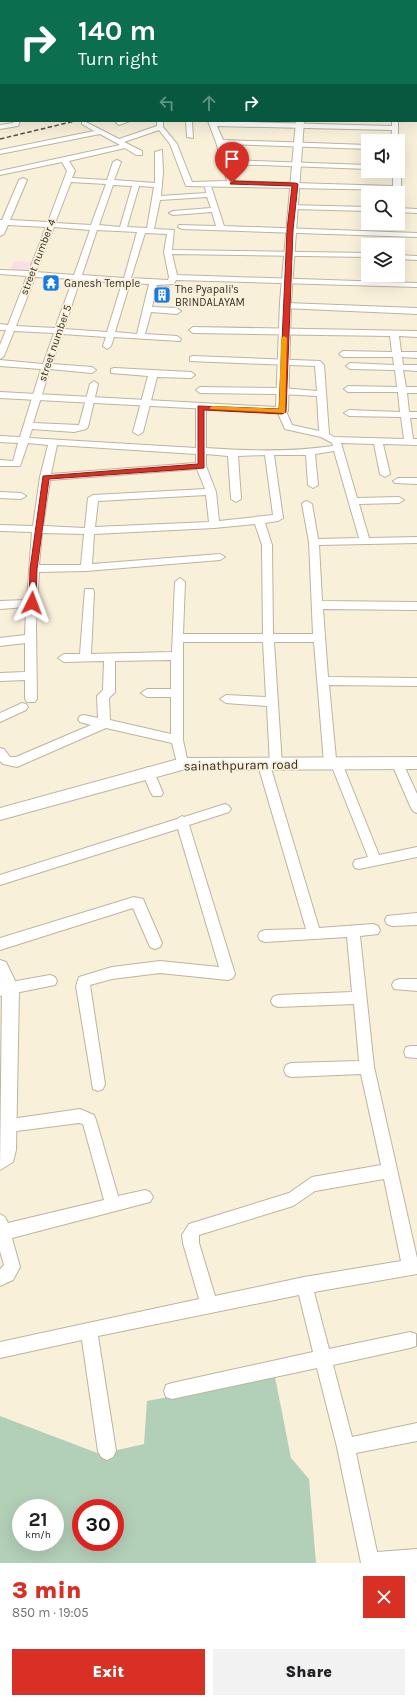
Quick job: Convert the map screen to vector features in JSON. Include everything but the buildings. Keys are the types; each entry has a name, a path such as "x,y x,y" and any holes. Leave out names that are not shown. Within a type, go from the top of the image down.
{"street":[{"path":"0,127 16,124 16,122"},
{"path":"119,123 123,122"},
{"path":"189,122 191,137"},
{"path":"84,123 139,153"},
{"path":"232,183 220,142 212,123 395,125"},
{"path":"118,142 160,124 173,144 189,184 295,184 361,188"},
{"path":"300,124 290,230 284,332 282,412 288,427 324,435 337,444 365,542"},
{"path":"0,152 52,143 101,132"},
{"path":"220,142 361,147"},
{"path":"0,174 127,146"},
{"path":"107,346 127,280 157,198 161,168 159,152"},
{"name":"street number 4","path":"0,356 71,171 65,160"},
{"name":"street number 5","path":"0,463 17,464 36,397 117,162"},
{"path":"226,162 361,167"},
{"path":"0,234 2,222 23,180"},
{"path":"68,180 159,185"},
{"path":"206,183 221,228"},
{"path":"123,229 136,184"},
{"path":"157,198 210,195"},
{"path":"293,207 361,209"},
{"path":"174,213 215,210"},
{"path":"405,210 417,211"},
{"path":"0,272 170,283 173,280 168,252 171,232 2,222"},
{"path":"182,227 417,235"},
{"path":"168,252 361,255"},
{"path":"405,257 417,258"},
{"path":"173,277 287,279 417,285"},
{"path":"140,336 154,282"},
{"path":"286,306 417,311"},
{"path":"146,309 177,311"},
{"path":"0,327 177,338"},
{"path":"193,330 417,334"},
{"path":"0,439 233,453 310,452 337,444 378,441 413,442 406,414 394,334"},
{"path":"343,354 417,355"},
{"path":"193,359 317,363 320,365 324,435"},
{"path":"0,363 92,370"},
{"path":"350,366 417,368"},
{"path":"114,371 191,375"},
{"path":"138,432 153,374"},
{"path":"28,426 80,429 83,427 94,384"},
{"path":"348,389 417,390"},
{"path":"200,390 282,391 321,394"},
{"path":"0,395 282,412"},
{"path":"201,407 201,466 211,492 214,525"},
{"path":"349,413 417,415"},
{"path":"378,441 385,474"},
{"path":"31,699 32,603 34,569 45,477 53,443"},
{"path":"310,452 313,484"},
{"path":"233,453 236,499"},
{"path":"0,528 89,531 214,525 278,518 269,453"},
{"path":"45,477 201,466"},
{"path":"398,481 417,481"},
{"path":"86,568 93,498 211,492"},
{"path":"0,495 21,496"},
{"path":"353,501 399,500"},
{"path":"307,504 314,542 319,638 333,763 375,860"},
{"path":"258,520 267,545 268,637 272,702 270,765 276,803 314,934"},
{"path":"314,542 417,540"},
{"path":"34,569 86,568 220,557"},
{"path":"180,582 177,656 177,740 182,764"},
{"path":"85,658 89,592"},
{"path":"0,605 32,603"},
{"path":"317,605 417,606"},
{"path":"0,642 32,638"},
{"path":"178,638 319,638"},
{"path":"64,658 177,656"},
{"path":"104,724 103,696 109,692 110,657"},
{"path":"0,677 31,676"},
{"path":"323,681 417,682"},
{"path":"147,693 177,692"},
{"path":"226,699 272,702"},
{"path":"0,718 22,707"},
{"path":"84,719 177,740"},
{"path":"0,752 7,761 17,762 104,724"},
{"path":"397,762 417,808"},
{"name":"sainathpuram road","path":"0,814 148,772 182,764 270,765 397,762 417,763"},
{"path":"148,772 157,793"},
{"path":"0,880 225,808"},
{"path":"98,1084 83,986 84,981 112,973 160,967 228,974 182,821"},
{"path":"359,864 417,852"},
{"path":"0,944 134,902 138,904 155,943"},
{"path":"392,920 417,919"},
{"path":"265,936 373,930"},
{"path":"0,1350 209,1304 304,1285 413,1267 367,1067 353,931"},
{"path":"0,967 6,990 5,1098 10,1125 6,1156 0,1161"},
{"path":"6,990 50,981"},
{"path":"399,986 417,985"},
{"path":"278,1001 360,998"},
{"path":"291,1070 367,1067"},
{"path":"10,1125 80,1116 89,1120 113,1205"},
{"path":"209,1304 191,1243 190,1235 194,1229 293,1199 312,1184 390,1171"},
{"path":"0,1278 8,1274 12,1267 2,1227 113,1205 145,1196"},
{"path":"304,1285 324,1357 346,1447 370,1562 417,1558"},
{"path":"89,1330 107,1451"},
{"path":"172,1391 324,1357 410,1340"},
{"path":"346,1447 417,1432"}],"shaded area":[{"path":"14,261 33,262 29,273 10,272"}],"green space":[{"path":"275,1377 291,1458 309,1479 316,1563 0,1563 0,1416 100,1454 144,1444 147,1401"}],"railway":[{"path":"0,139 71,122"}],"slow traffic":[{"path":"213,408 282,412 284,338"}],"place":[{"name":"Ganesh Temple","path":"51,283"},
{"name":"The Pyapali's BRINDALAYAM","path":"162,295"}],"route":[{"path":"32,603 38,530 45,477 201,466 201,407 282,412 284,332 290,230 295,184 232,183"}]}
